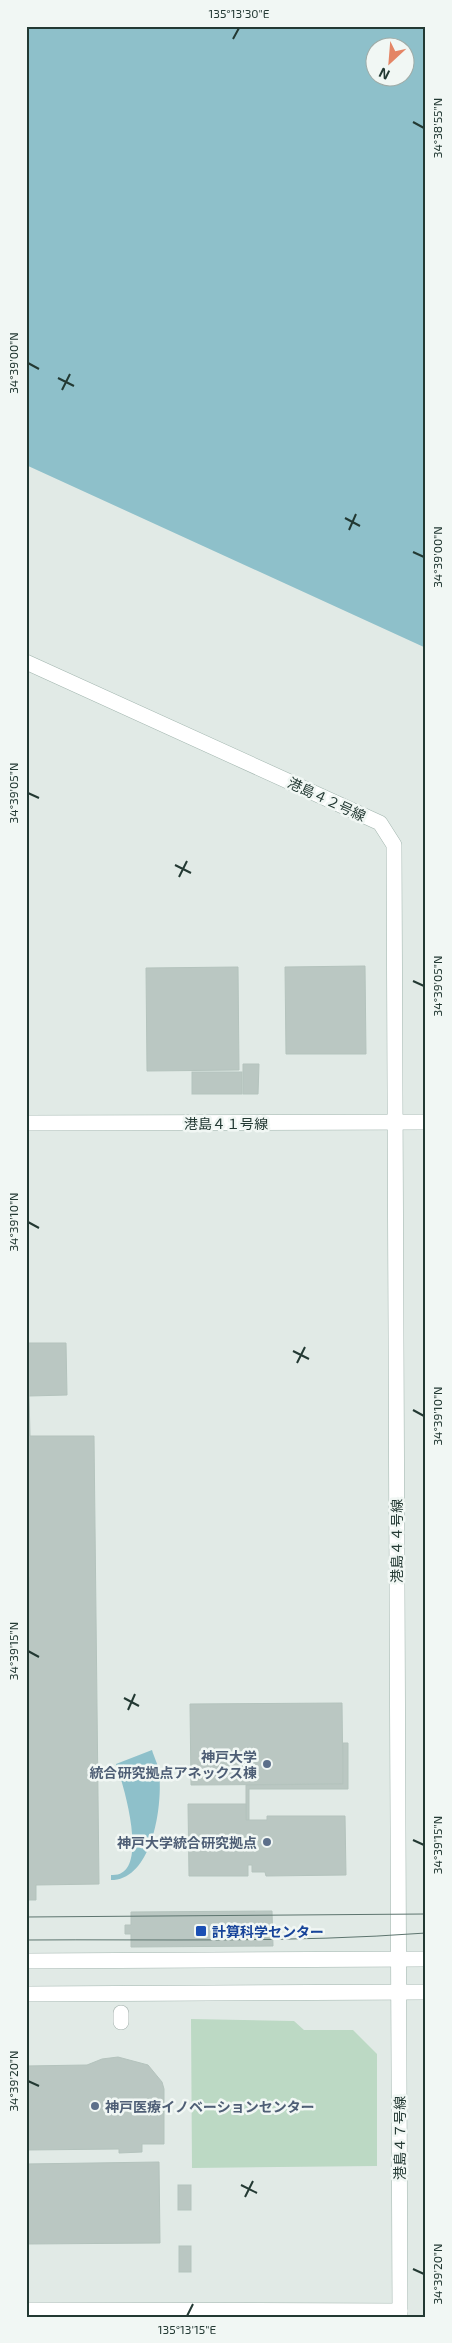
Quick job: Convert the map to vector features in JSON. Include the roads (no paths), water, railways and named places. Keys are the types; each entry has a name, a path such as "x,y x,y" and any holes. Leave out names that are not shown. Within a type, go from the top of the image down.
{"street":[{"name":"港島４２号線","path":"26,662 380,823 394,845 397,1122"},
{"name":"港島４４号線","path":"397,1122 395,1409 398,1959"},
{"name":"港島４１号線","path":"26,1123 426,1122"},
{"name":"港島４７号線","path":"398,1959 400,2314"},
{"path":"26,1961 426,1959"},
{"path":"26,1994 426,1992"},
{"path":"26,2310 105,2313 400,2314"}],"water":[{"path":"26,26 426,26 426,648 26,465"},
{"path":"26,1577 29,1577 29,1739 26,1739"},
{"path":"152,1750 158,1769 160,1786 157,1820 152,1838 146,1854 137,1868 125,1877 111,1880 111,1875 123,1872 130,1862 132,1846 132,1828 116,1764"}],"tram line":[{"path":"26,1917 426,1914"},
{"path":"26,1940 226,1940 426,1933"}],"place":[{"name":"神戸大学 統合研究拠点アネックス棟","path":"267,1764"},
{"name":"神戸大学統合研究拠点","path":"267,1842"},
{"name":"計算科学センター","path":"201,1931"},
{"name":"神戸医療イノベーションセンター","path":"95,2106"}]}
